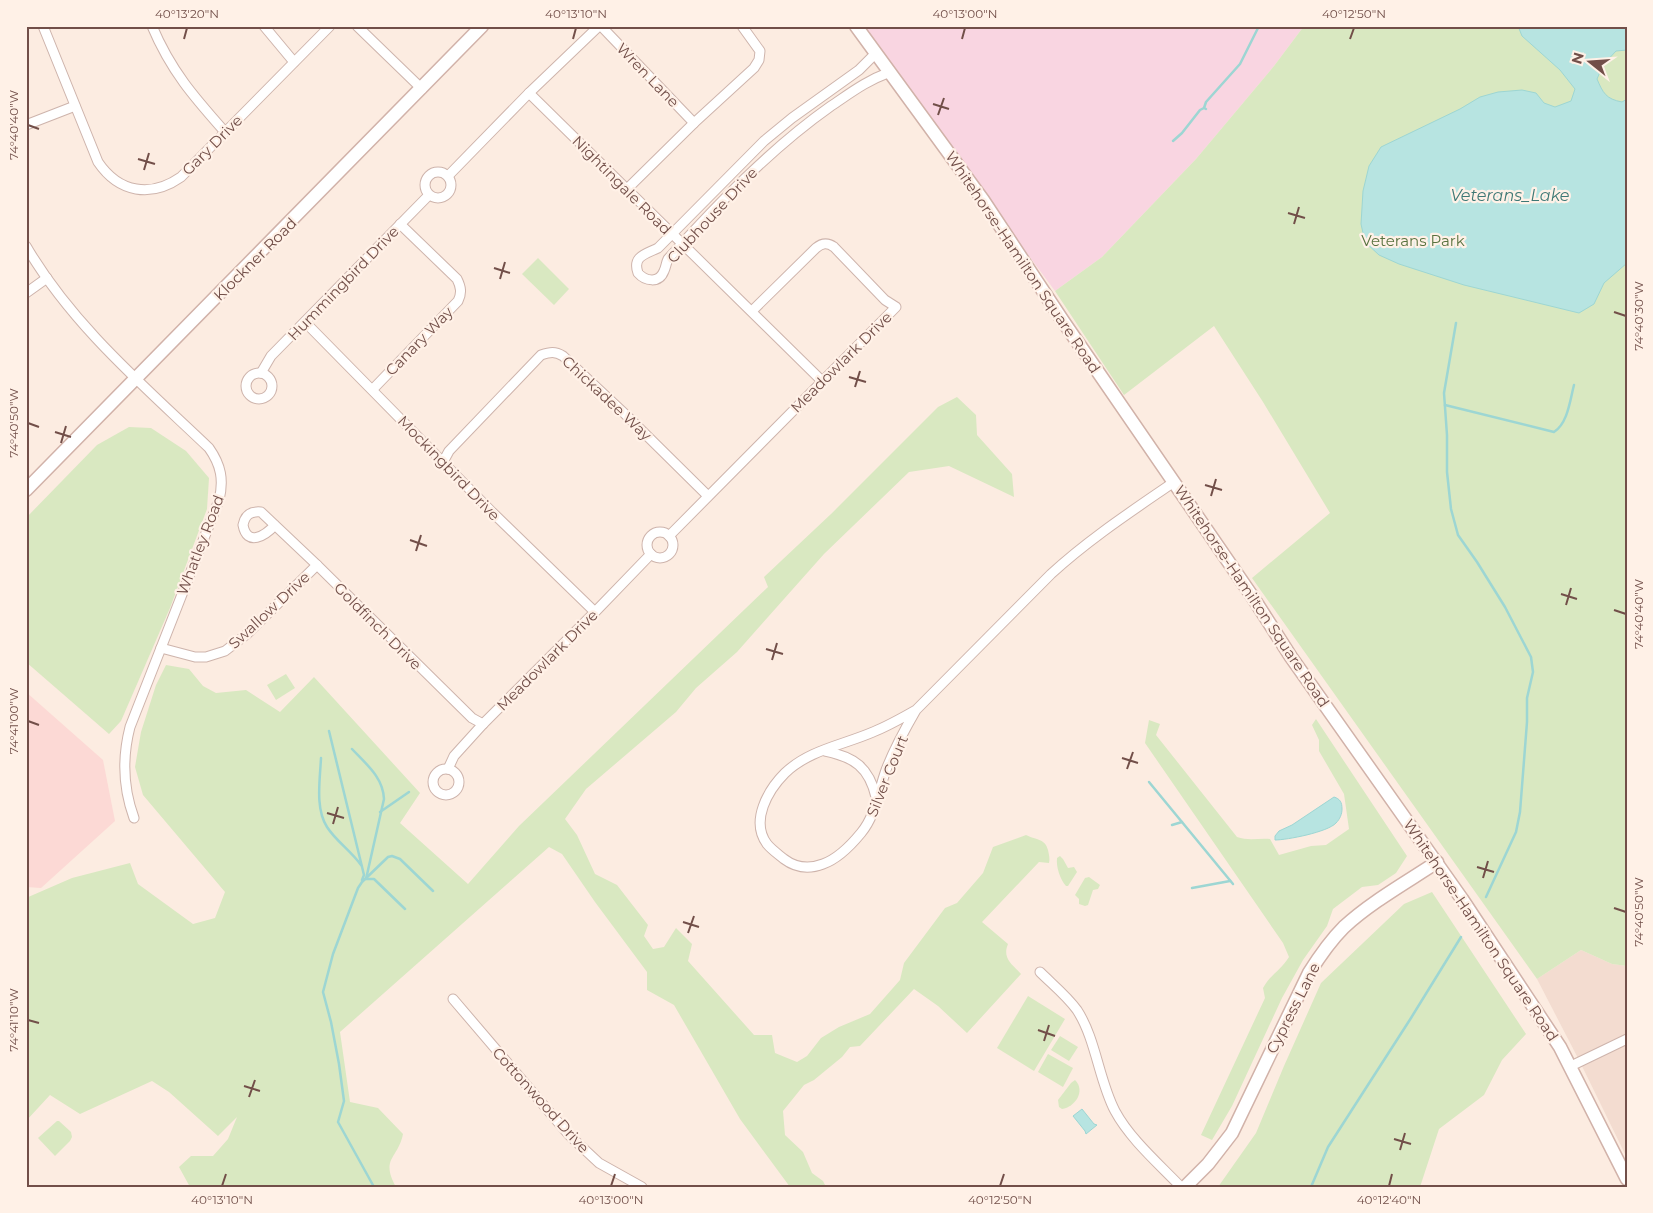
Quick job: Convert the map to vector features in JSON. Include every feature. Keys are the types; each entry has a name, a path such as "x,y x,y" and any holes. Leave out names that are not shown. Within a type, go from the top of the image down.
{"street":[{"name":"Gary Drive","path":"43,26 98,162 104,171 120,184 141,190 157,189 172,184 181,177 330,26"},
{"path":"152,26 160,46 183,83 225,132"},
{"path":"264,26 294,62"},
{"path":"357,26 422,89"},
{"name":"Klockner Road","path":"26,490 482,26"},
{"name":"Hummingbird Drive","path":"261,373 271,356 429,195 441,198 448,193 451,184 448,176 529,93 600,26"},
{"name":"Wren Lane","path":"600,26 694,123"},
{"path":"626,189 754,68 759,60 760,50 742,26"},
{"name":"Whitehorse-Hamilton Square Road","path":"856,26 982,200 1057,314 1252,596 1291,657 1437,862 1548,1026 1571,1066 1627,1179"},
{"name":"Clubhouse Drive","path":"876,52 860,70 803,110 764,142 658,248 640,255 636,268 641,277 654,281 660,278 668,259 762,161 811,121 867,81 890,72"},
{"path":"830,90 839,101"},
{"name":"Nightingale Road","path":"529,93 822,381"},
{"path":"26,125 75,106"},
{"path":"803,110 811,121"},
{"path":"429,195 424,188 424,183 428,176 432,173 440,172 448,176"},
{"name":"Canary Way","path":"372,389 458,301 460,296 461,290 457,279 400,224"},
{"name":"Meadowlark Drive","path":"448,769 454,756 483,724 651,554 658,558 668,554 672,548 669,536 896,307 885,300 834,247 824,244 816,248 752,311"},
{"name":"Whatley Road","path":"26,246 47,278 77,317 209,448 216,457 222,477 219,500 130,727 126,742 124,768 126,794 134,818"},
{"path":"26,293 47,278"},
{"name":"Mockingbird Drive","path":"305,322 492,512 595,612"},
{"name":"Chickadee Way","path":"443,462 449,451 541,355 548,352 556,352 563,356 625,414 708,496"},
{"name":"Silver Court","path":"916,710 894,752 868,824 860,835 831,860 816,866 799,866 790,863 773,851 766,843 762,834 762,812 767,798 776,784 795,765 812,754 873,733 916,710 1073,554 1098,534 1174,482"},
{"name":"Goldfinch Drive","path":"275,525 472,718 483,724"},
{"path":"651,554 648,551 647,543 651,536 662,532 669,536"},
{"name":"Swallow Drive","path":"161,648 195,657 206,657 225,651 247,634 317,565"},
{"path":"825,751 850,757 857,762 870,779 877,798"},
{"name":"Cypress Lane","path":"1185,1187 1208,1164 1232,1133 1319,956 1332,940 1356,917 1437,862"},
{"path":"1040,972 1078,1011 1084,1023 1109,1097 1124,1125 1181,1187"},
{"name":"Cottonwood Drive","path":"453,999 569,1135 599,1162 642,1187"},
{"path":"1571,1066 1627,1039"}],"shaded area":[{"path":"858,26 1304,26 1274,66 1196,159 1102,257 1055,291"},
{"path":"26,692 103,760 115,821 41,888 26,887"},
{"path":"1581,950 1612,964 1627,966 1627,1158 1537,979"}],"green space":[{"name":"Veterans Park","path":"1304,26 1627,26 1627,966 1612,964 1581,950 1537,979 1252,578 1330,513 1263,402 1214,326 1124,395 1055,291 1102,257 1196,159 1274,66"},
{"path":"538,258 569,289 554,305 522,274"},
{"path":"957,397 976,415 977,435 1012,474 1014,497 949,466 909,472 824,554 737,652 696,688 676,712 586,789 565,819 577,835 595,874 617,885 648,925 644,936 653,949 664,947 676,928 692,944 688,961 754,1035 772,1035 775,1053 797,1062 807,1056 821,1038 839,1027 870,1014 900,980 904,963 945,908 957,903 983,873 993,847 1026,835 1045,843 1048,850 1049,863 1039,862 982,922 1008,944 1006,949 1007,957 1021,974 967,1033 938,1006 914,989 860,1046 850,1047 842,1057 814,1080 804,1085 783,1111 785,1135 803,1152 812,1173 823,1181 826,1187 790,1187 740,1119 674,1005 647,990 647,972 562,854 549,847 340,1032 350,1102 378,1108 403,1134 390,1164 390,1170 396,1187 190,1187 179,1167 191,1156 213,1156 228,1139 237,1117 218,1136 169,1092 152,1081 80,1114 50,1095 26,1121 26,898 72,878 130,863 138,884 193,924 215,918 225,892 143,795 135,767 141,732 156,685 166,665 189,669 203,686 216,693 246,690 280,712 314,677 420,793 400,823 468,884 519,826 768,587 764,577 831,514 938,407"},
{"path":"129,427 151,428 186,451 209,478 207,509 170,608 121,721 109,734 26,662 26,518 97,445"},
{"path":"286,674 295,688 276,700 267,685"},
{"path":"1316,719 1407,856 1396,873 1378,885 1362,887 1333,909 1327,926 1303,960 1282,998 1232,1106 1212,1140 1201,1135 1265,998 1263,988 1289,957 1283,943 1145,743 1149,720 1160,724 1156,735 1237,837 1270,839 1279,855 1311,846 1326,845 1349,829 1344,794 1319,751 1319,740 1312,725"},
{"path":"1060,856 1068,868 1074,867 1077,872 1068,886 1062,880 1058,869 1057,858"},
{"path":"1089,877 1100,885 1098,889 1093,890 1088,905 1085,906 1079,904 1079,899 1075,895 1085,878"},
{"path":"1432,892 1526,1034 1502,1060 1484,1095 1439,1129 1420,1187 1218,1187 1256,1133 1321,983 1404,904"},
{"path":"1028,996 1065,1019 1034,1071 997,1048"},
{"path":"1060,1036 1078,1047 1069,1061 1051,1050"},
{"path":"1048,1054 1073,1068 1063,1087 1038,1072"},
{"path":"1075,1080 1079,1089 1078,1098 1067,1108 1062,1109 1059,1107 1058,1100"},
{"path":"57,1121 71,1132 72,1137 55,1156 38,1138"}],"water":[{"name":"Veterans_Lake","path":"1518,26 1627,26 1627,50 1616,51 1603,65 1597,79 1603,92 1609,97 1622,102 1627,99 1627,263 1604,283 1594,304 1579,313 1464,285 1399,264 1379,255 1365,242 1361,224 1363,191 1369,166 1381,147 1460,109 1480,97 1498,92 1522,90 1536,93 1544,103 1555,107 1571,101 1575,89 1560,70 1522,36"},
{"path":"1334,797 1342,804 1342,811 1339,820 1332,826 1307,835 1275,840 1275,836 1279,831 1292,825"},
{"path":"1082,1109 1094,1124 1097,1125 1086,1134 1073,1116"}],"waterway":[{"path":"1206,109 1204,108 1206,102 1240,64 1259,26"},
{"path":"1173,141 1182,133 1200,110 1204,108"},
{"path":"1456,323 1444,393 1447,472 1451,509 1458,535 1505,607 1531,657 1533,672 1527,698 1520,812 1516,832 1486,897"},
{"path":"1445,405 1554,432 1559,428 1565,417 1574,385"},
{"path":"329,731 364,875 362,880"},
{"path":"352,749 377,777 381,784 384,799 366,879 374,879 405,909"},
{"path":"321,758 319,794 323,819 331,832 361,865"},
{"path":"1149,782 1233,884"},
{"path":"380,812 409,792"},
{"path":"1172,825 1182,822"},
{"path":"374,1187 338,1122 344,1101 331,1022 323,992 333,954 358,888 388,857 392,856 400,859 433,891"},
{"path":"1192,888 1230,881"},
{"path":"1311,1187 1328,1147 1461,937"}]}
